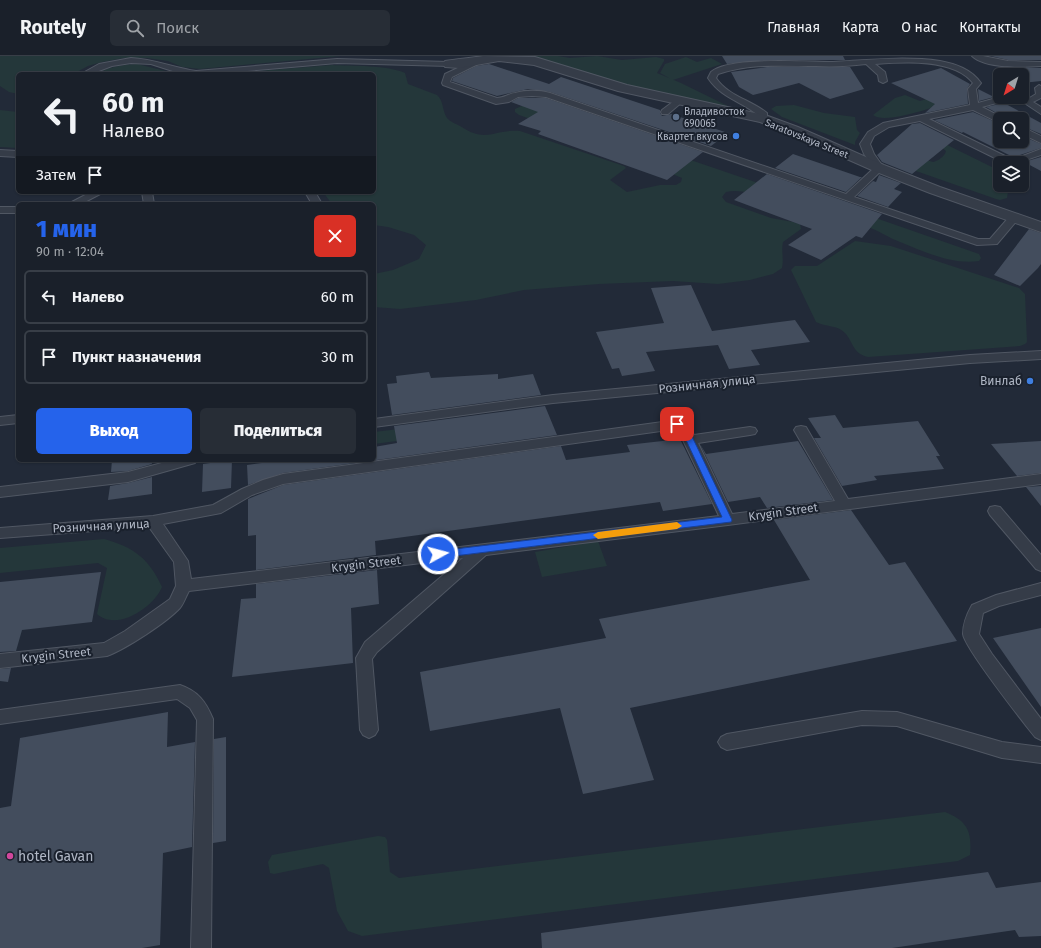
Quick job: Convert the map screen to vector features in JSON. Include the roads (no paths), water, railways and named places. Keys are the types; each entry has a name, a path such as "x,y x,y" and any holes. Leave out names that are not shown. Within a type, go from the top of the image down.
{"street":[{"name":"Saratovskaya Street","path":"449,64 459,64 499,57 535,61 623,88 763,119 793,130 879,168 1041,227"}],"lane":[{"path":"976,56 996,63 1040,61"},
{"path":"484,59 448,76 446,83 496,101 506,100 516,95 532,93 547,95 643,126 977,242 993,242 1014,218"},
{"path":"207,72 337,60 449,64"},
{"path":"763,119 764,115 758,108 727,93 715,84 712,78 715,72 729,66 748,63 807,64 925,61 966,72 974,78 977,83 972,89 974,107"},
{"path":"89,72 105,64 123,62 160,64 175,70 189,72"},
{"path":"868,62 882,74 883,81"},
{"path":"1029,91 1040,88 1041,93 1039,96 1027,102 1041,111"},
{"path":"665,112 678,101"},
{"path":"847,198 879,168 869,154 865,144 871,134 886,125 974,107 993,101"},
{"path":"974,107 993,116"},
{"path":"921,118 998,157 1008,160 1021,161 1041,152"},
{"path":"1029,134 1041,140"},
{"path":"0,153 16,154"},
{"path":"77,202 95,194"},
{"path":"0,210 16,210"},
{"name":"Розничная улица","path":"376,422 553,399 940,362 1041,355"},
{"path":"0,421 16,419"},
{"path":"153,521 216,509 247,492 268,483 283,479 677,424 682,426 690,440 728,520"},
{"path":"801,430 844,504"},
{"path":"690,440 750,431"},
{"path":"0,492 128,477 183,462"},
{"name":"Krygin Street","path":"0,661 107,649 131,636 175,603 184,586 728,520 1041,479"},
{"path":"995,511 1041,565"},
{"name":"Розничная улица","path":"0,533 153,521 181,561 184,586"},
{"path":"369,730 364,658 371,647 483,549"},
{"path":"1041,589 996,600 977,609 973,617 972,635 986,659 1041,732"},
{"path":"0,717 180,692 196,703 205,719 201,948"},
{"path":"727,742 862,718 890,719 1002,750 1041,755"}],"place":[{"name":"Владивосток 690065","path":"676,117"},
{"name":"Квартет вкусов","path":"736,136"},
{"name":"Винлаб","path":"1030,381"},
{"name":"hotel Gavan","path":"10,856"}]}
